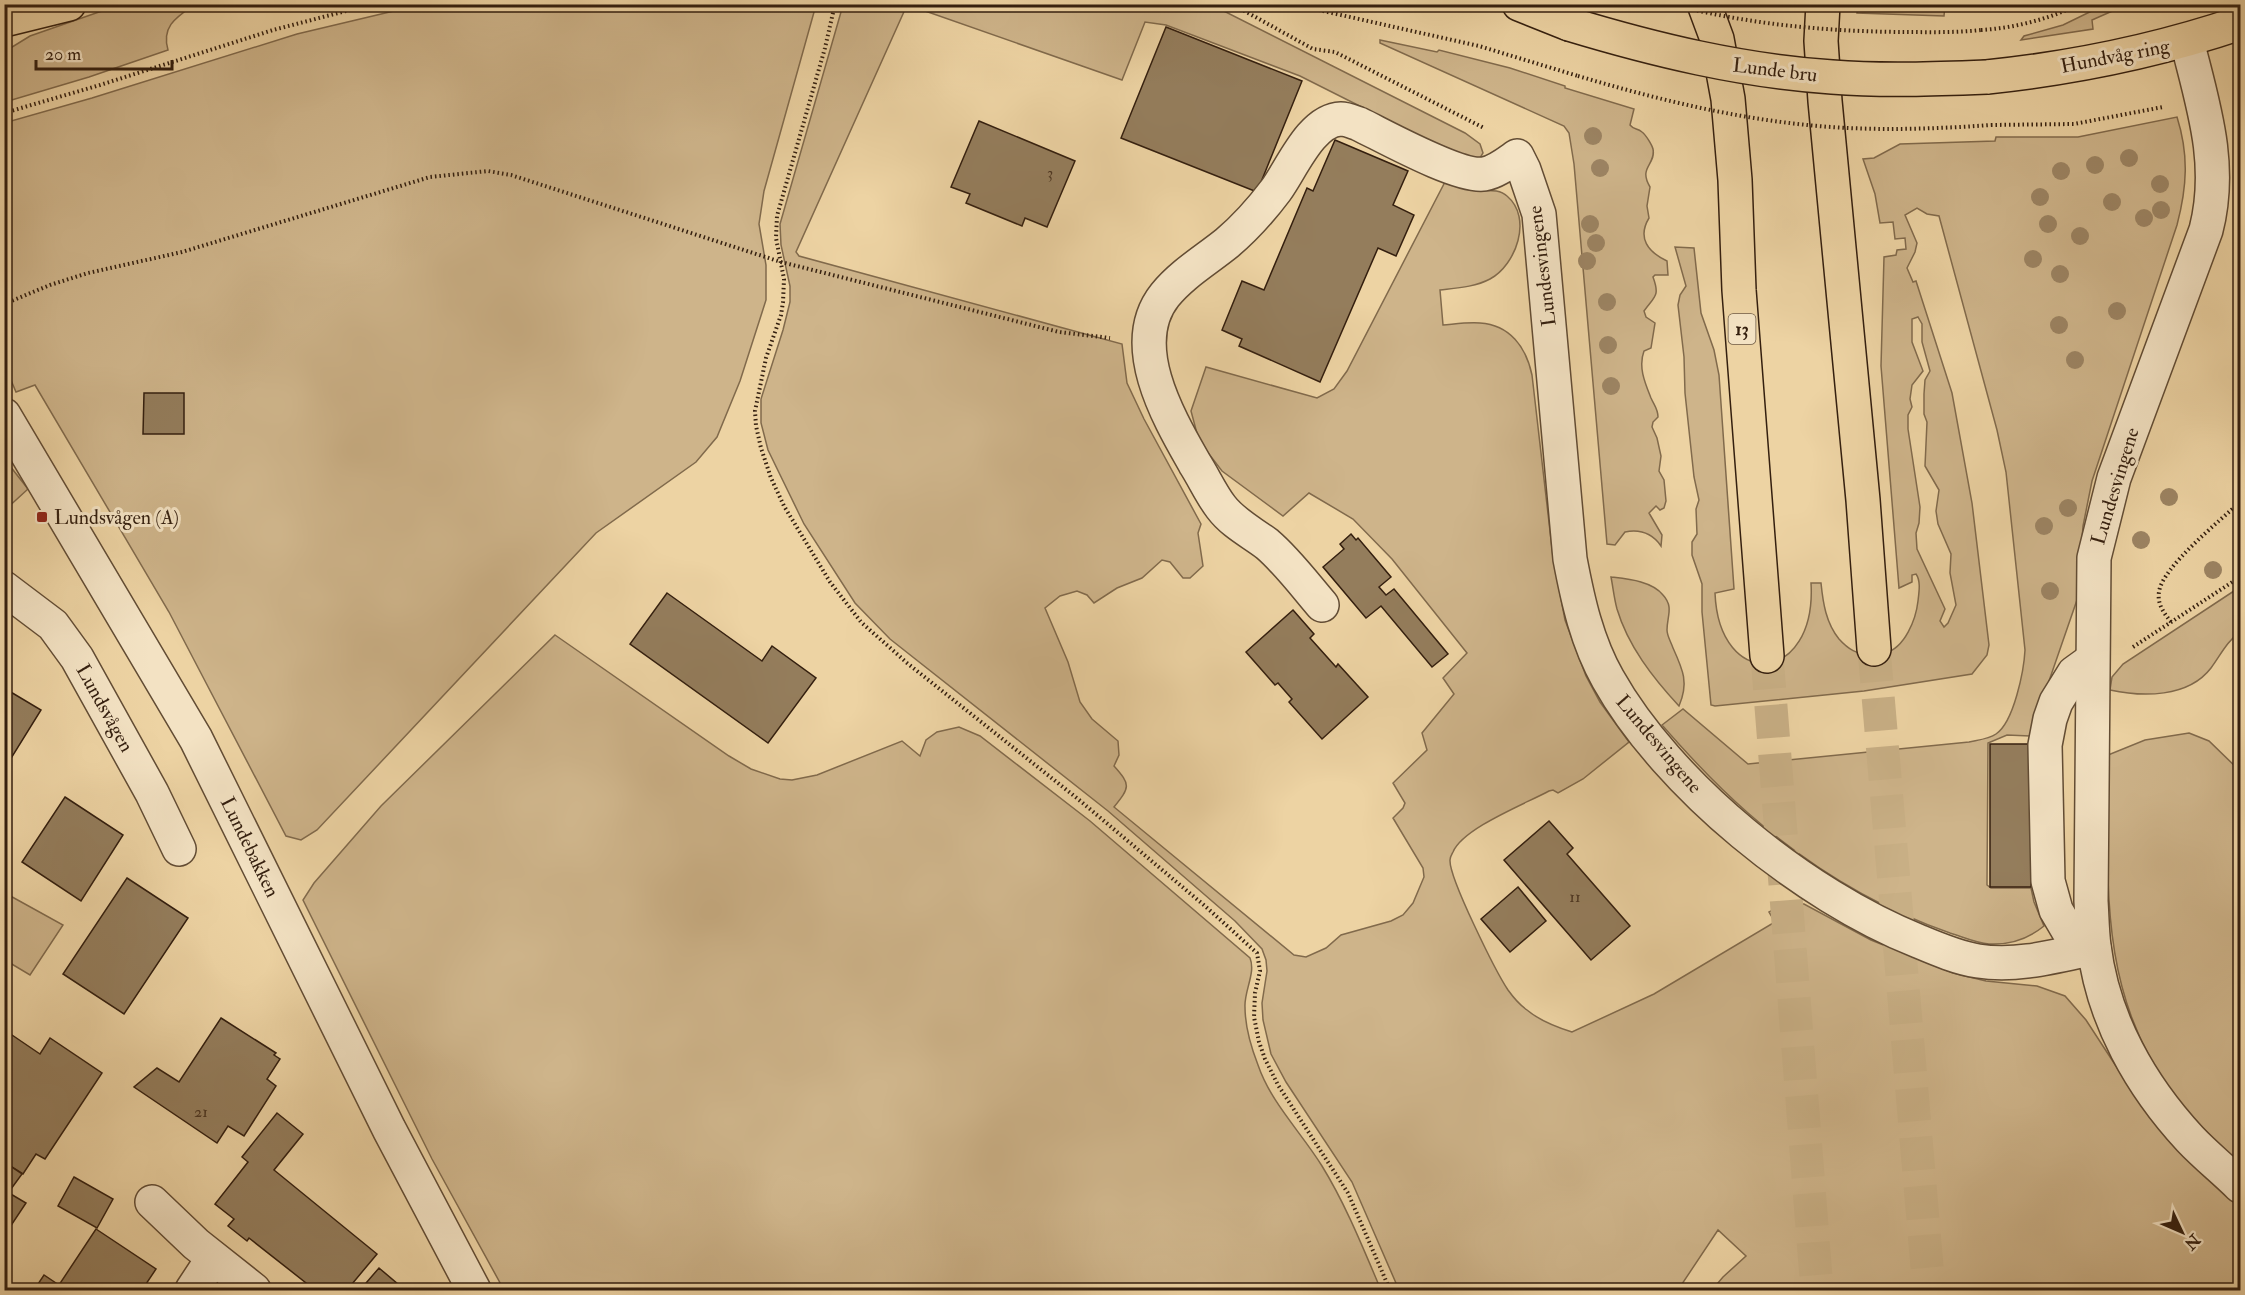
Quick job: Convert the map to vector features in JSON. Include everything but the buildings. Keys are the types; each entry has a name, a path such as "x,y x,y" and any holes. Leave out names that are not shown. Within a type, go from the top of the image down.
{"main road":[{"path":"4,20 69,4"},
{"name":"Lunde bru","path":"1519,4 1569,24 1665,51 1743,67 1851,78 1919,80 1987,77"},
{"name":"13","path":"1704,4 1717,39 1728,99 1735,180 1739,290 1767,656"},
{"path":"1823,4 1821,41 1825,101 1875,649"},
{"name":"Hundvåg ring","path":"1987,77 2116,58 2187,41 2241,24"}],"street":[{"name":"Lundesvingene","path":"2187,41 2201,96 2213,160 2211,212 2114,478 2094,558 2091,901 2087,949 2133,1064 2157,1100 2192,1141 2241,1186"},
{"path":"1322,604 1279,556 1230,517 1220,506 1164,408 1153,373 1150,334 1154,316 1163,297 1180,280 1247,226 1280,184 1310,137 1326,123 1343,119 1359,124 1450,168 1473,175 1486,174 1498,169 1517,156"},
{"name":"Lundesvingene","path":"1517,156 1533,192 1539,214 1570,559 1593,650 1621,702 1662,754 1692,787 1729,821 1754,842 1824,892 1873,921 1942,951 1977,961 2005,963 2030,961 2087,949"},
{"name":"Lundebakken","path":"4,415 196,739 389,1129 474,1290"},
{"name":"Lundsvågen","path":"4,588 53,625 77,658 152,793 179,849"},
{"path":"2087,949 2056,910 2048,881 2045,745 2056,702 2074,673 2092,660"},
{"path":"152,1202 195,1244 254,1290"},
{"path":"192,1290 213,1258"}],"path":[{"path":"4,113 273,30 374,4"},
{"path":"835,4 825,48 777,216 776,238 784,279 783,302 781,315 766,358 755,411 756,426 771,478 802,537 830,582 846,604 882,642 1078,799 1223,921 1257,953 1260,971 1255,993 1254,1017 1265,1059 1278,1085 1348,1193 1390,1290"},
{"path":"1232,4 1313,49 1335,51 1476,123 1491,132 1517,156"},
{"path":"1292,4 1479,46 1578,76"},
{"path":"1671,4 1749,21 1806,28 1888,32 1981,30 2022,24 2060,14 2080,4"},
{"path":"1991,125 2074,124 2153,110 2201,96"},
{"path":"4,304 50,285 88,273 182,252 430,177 488,171 511,175 781,262 1059,332 1128,340 1150,334"},
{"path":"2170,622 2159,600 2159,591 2165,578 2189,549 2241,502"},
{"path":"2092,660 2122,653 2241,577"}],"shaded area":[{"path":"2106,4 2126,5 2092,20 2093,29 2021,40 2024,36 2063,25"},
{"path":"119,5 194,5 176,18 169,28 166,42 168,50 5,102 4,52 30,36"},
{"path":"419,5 816,5 764,191 759,224 766,265 766,300 740,381 717,437 696,462 596,533 317,830 301,840 286,836 169,612 35,385 16,392 5,366 4,123 297,34"},
{"path":"843,5 907,5 796,252 799,256 1122,344 1127,383 1201,524 1198,533 1203,566 1190,578 1183,578 1170,562 1162,560 1142,578 1117,588 1094,603 1087,595 1077,591 1060,596 1045,608 1068,662 1080,702 1092,719 1118,741 1119,755 1114,766 1126,782 1126,790 1114,807 1294,955 1306,957 1326,948 1341,935 1391,921 1403,915 1413,903 1424,877 1423,868 1393,818 1405,803 1393,783 1427,750 1422,733 1454,694 1443,678 1467,653 1392,559 1353,519 1309,493 1283,516 1222,471 1199,441 1191,411 1206,367 1317,398 1334,389 1347,371 1446,180 1468,189 1503,193 1515,205 1519,216 1520,228 1514,252 1499,272 1490,279 1459,288 1440,290 1443,325 1475,323 1500,328 1515,339 1526,355 1532,375 1553,557 1565,620 1586,676 1600,702 1629,742 1583,779 1558,793 1553,790 1549,791 1481,826 1459,843 1452,855 1450,860 1457,885 1484,946 1508,990 1522,1006 1537,1017 1572,1032 1654,994 1775,922 1769,912 1784,904 1804,904 1871,940 1953,973 1986,981 2037,986 2065,996 2086,1020 2127,1083 2152,1116 2240,1198 2240,1290 1712,1290 1746,1256 1718,1230 1678,1290 1399,1290 1352,1182 1286,1082 1271,1054 1263,1020 1262,1003 1267,971 1262,949 1235,921 1108,811 890,639 855,603 804,524 768,450 761,423 761,399 790,302 790,286 781,245 780,224"},
{"path":"908,5 1212,5 1465,133 1480,144 1483,153 1480,158 1457,155 1300,76 1166,25 1145,22 1122,80"},
{"path":"1858,5 1945,5 1944,16 1857,13"},
{"path":"1380,40 1437,52 1439,50 1510,68 1634,109 1630,125 1644,133 1653,149 1652,159 1646,170 1650,187 1647,206 1649,218 1644,238 1654,253 1667,261 1668,275 1653,277 1656,292 1654,299 1644,311 1646,317 1655,323 1651,348 1644,351 1642,357 1645,381 1658,414 1652,427 1661,456 1659,471 1664,480 1666,501 1664,508 1660,510 1656,506 1649,513 1662,535 1661,546 1650,535 1636,531 1625,532 1615,545 1607,544 1574,164 1569,133 1564,126 1380,43"},
{"path":"2177,117 2185,158 2185,184 2177,225 2092,481 2083,526 2078,597 2030,736 2007,735 1988,743 1987,885 1991,888 2031,888 2044,926 2018,940 1989,944 1950,933 1895,911 1818,867 1737,803 1662,725 1683,709 1748,764 1969,742 1993,736 2008,719 2023,670 2025,650 2006,472 1997,430 1939,216 1927,214 1917,208 1905,215 1917,243 1907,268 1913,282 1916,281 1952,393 1972,503 1989,645 1987,655 1972,674 1864,691 1711,705 1702,612 1702,584 1692,555 1692,542 1697,534 1696,509 1699,500 1694,477 1678,305 1680,295 1686,286 1675,247 1694,248 1701,313 1714,350 1719,375 1734,589 1715,593 1721,625 1733,647 1749,660 1767,663 1784,657 1799,641 1809,616 1811,583 1821,583 1828,620 1839,639 1857,652 1885,653 1898,645 1908,632 1915,616 1919,590 1919,580 1916,574 1912,575 1912,582 1899,588 1881,366 1884,257 1896,255 1897,250 1906,249 1905,238 1895,239 1893,222 1880,223 1875,194 1863,159 1874,158 1900,144 1995,141 1996,137 2078,137","holes":["1918,317 1922,324 1922,342 1930,371 1925,380 1924,394 1924,414 1927,422 1925,466 1939,490 1936,511 1938,524 1951,554 1950,573 1956,605 1944,627 1940,621 1945,609 1917,549 1916,533 1920,507 1908,429 1908,415 1912,407 1910,399 1912,385 1923,371 1912,342 1912,319"]},
{"path":"4,451 10,466 28,489 5,510"},
{"path":"1611,577 1646,584 1658,590 1666,599 1669,608 1667,630 1684,677 1684,690 1679,706 1651,673 1628,636 1617,609"},
{"path":"2240,587 2240,632 2227,644 2211,668 2201,678 2190,685 2164,693 2136,694 2110,690 2112,677 2123,664"},
{"path":"555,635 751,769 780,779 792,780 817,775 902,741 920,756 926,740 937,732 959,727 980,736 1090,821 1250,958 1252,970 1245,1001 1245,1014 1249,1037 1258,1065 1278,1105 1314,1153 1331,1181 1381,1290 504,1290 432,1159 303,900 314,883 381,806"},
{"path":"2189,733 2209,741 2240,771 2240,1165 2182,1105 2149,1057 2131,1017 2119,975 2112,933 2107,845 2108,755 2145,740"},
{"path":"5,893 63,925 30,975 5,960"}],"tunnel":[{"path":"1874,649 1929,1290"},
{"path":"1767,656 1817,1290"}],"place":[{"name":"Lundsvågen (A)","path":"42,517"}]}
